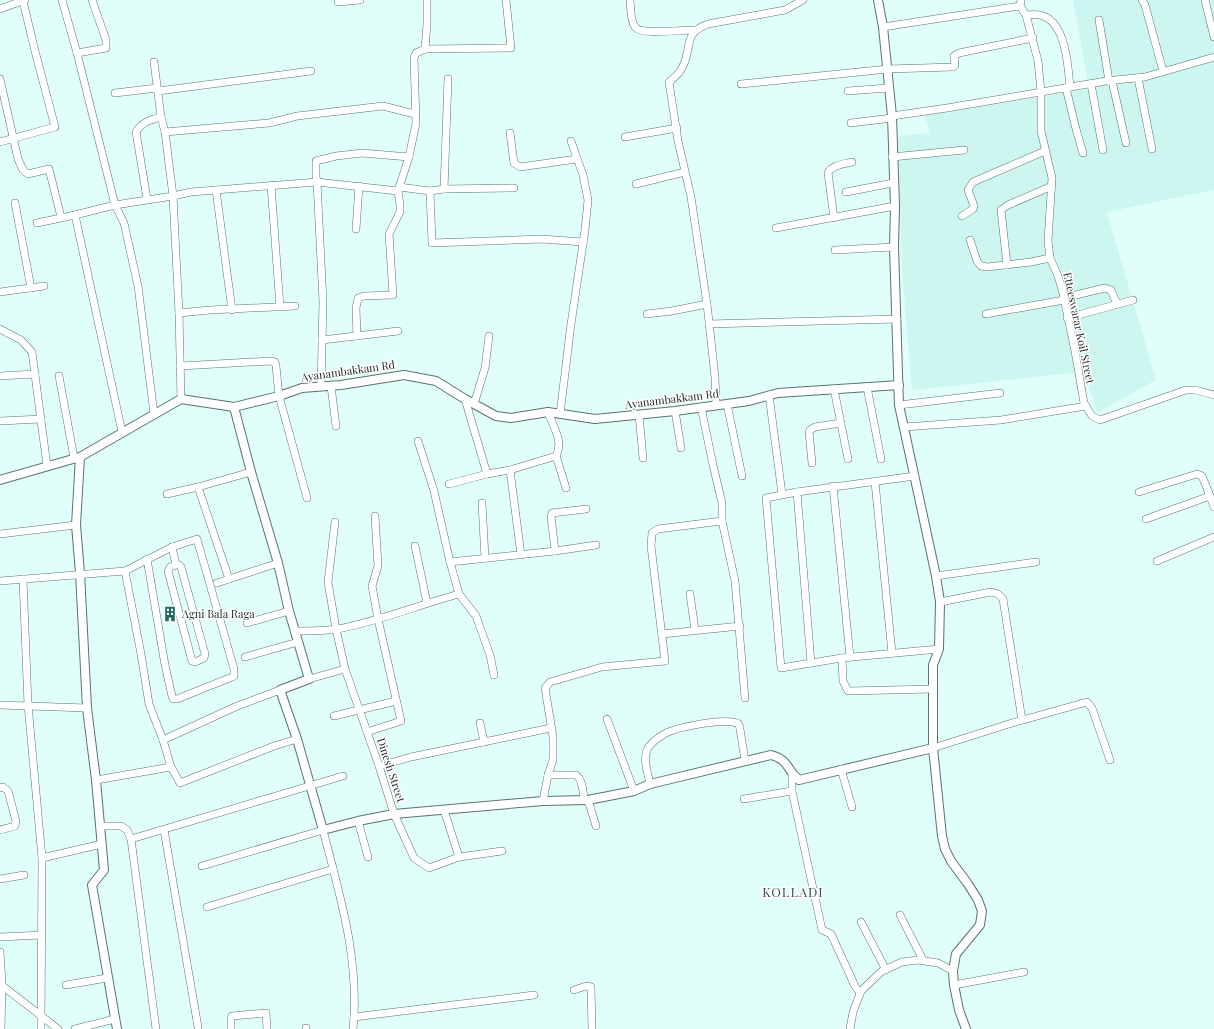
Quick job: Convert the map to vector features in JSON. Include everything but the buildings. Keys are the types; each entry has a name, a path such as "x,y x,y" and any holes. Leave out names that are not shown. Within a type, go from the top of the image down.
{"street":[{"path":"0,9 24,0 35,51 55,127 0,142"},
{"path":"62,0 77,53 115,205 124,223 138,286 154,414"},
{"path":"77,53 106,48 106,40 92,0"},
{"path":"338,2 360,0"},
{"path":"425,49 427,0"},
{"path":"357,336 356,308 358,298 364,296 393,295 389,234 400,212 399,189 410,156 416,123 414,58 416,53 425,49 452,50 511,48 506,0"},
{"path":"630,0 632,23 636,29 650,32 696,30"},
{"path":"716,405 707,304 691,197 678,141 670,82 682,69 689,42 697,27 786,10 803,0"},
{"path":"878,0 883,27 892,117 899,405 936,576 940,602 939,649 933,665 932,689 933,748 939,814 945,849 951,861 972,889 982,911 980,925 956,954 953,971 959,1010 966,1029"},
{"path":"1142,0 1145,5 1163,71"},
{"path":"1205,0 1214,37"},
{"path":"883,27 1021,3"},
{"name":"Etteeswarar Koil Street","path":"1021,3 1026,15 1038,61 1041,92 1041,131 1052,178 1048,241 1050,258 1058,276 1075,351 1084,403 1086,406"},
{"path":"1026,15 1038,14 1044,16 1056,25 1061,36 1067,57 1068,87 1076,129 1083,154"},
{"path":"1099,20 1111,81 1126,143"},
{"path":"741,84 888,69 953,66 955,65 954,56 959,53 1032,38"},
{"path":"851,123 1068,87 1145,77 1214,57"},
{"path":"0,480 77,458 181,399 179,313 173,196 154,62"},
{"path":"115,93 311,71"},
{"path":"1138,78 1152,149"},
{"path":"0,79 18,159 23,170 28,174 49,169 62,217"},
{"path":"444,189 448,79"},
{"path":"1091,84 1103,150"},
{"path":"848,91 888,88"},
{"path":"165,132 269,123 297,116 383,106 415,114"},
{"path":"148,199 136,132 140,125 161,116"},
{"path":"626,137 677,128"},
{"path":"510,133 514,163 520,167 577,159"},
{"path":"560,414 588,200 583,175 571,141"},
{"path":"892,157 964,150"},
{"path":"962,216 973,209 974,206 968,190 973,182 1045,152"},
{"path":"321,386 324,302 316,161 336,156 362,153 410,156"},
{"path":"834,218 828,173 829,170 835,167 852,162"},
{"path":"636,184 685,172"},
{"path":"37,223 115,205 191,192 271,185 317,182 430,191 444,189 514,188"},
{"path":"846,192 894,183"},
{"path":"271,185 280,307"},
{"path":"356,229 359,186"},
{"path":"1007,265 1001,210 1008,205 1052,186"},
{"path":"216,190 232,310"},
{"path":"430,191 432,243 541,239 583,242"},
{"path":"15,203 32,288"},
{"path":"776,228 895,206"},
{"path":"75,215 122,432"},
{"path":"970,240 977,260 981,266 1007,265 1050,258"},
{"path":"835,250 894,247"},
{"path":"0,292 44,286"},
{"path":"986,314 1063,299 1105,288 1111,290 1117,304"},
{"path":"1067,318 1133,300"},
{"path":"648,314 707,304"},
{"path":"179,313 295,306"},
{"path":"709,324 897,319"},
{"path":"0,329 22,340 32,352 47,466"},
{"path":"322,340 398,331"},
{"path":"474,404 485,368 489,336"},
{"path":"180,366 275,362 279,396 307,498"},
{"path":"0,376 35,374"},
{"name":"Ayanambakkam Rd","path":"181,399 234,407 279,396 302,388 331,386 404,375 436,381 496,416 511,418 548,412 595,419 675,411 749,401 778,393 899,385"},
{"path":"59,376 77,458 76,525 87,708 96,780 104,870 92,885 117,1029"},
{"path":"331,386 336,426"},
{"path":"867,387 881,459"},
{"path":"834,389 848,459"},
{"path":"904,427 1001,420 1086,406 1092,416 1100,420 1186,390 1195,390 1214,395"},
{"path":"899,405 1000,393"},
{"path":"769,395 782,494"},
{"path":"465,399 486,474"},
{"path":"727,404 742,476"},
{"path":"234,407 251,472 278,563 289,611 309,679"},
{"path":"701,407 712,465 722,503 722,521 735,581 746,698"},
{"path":"675,411 681,448"},
{"path":"448,484 486,474 510,470 556,456 559,451 559,440 548,412"},
{"path":"639,415 643,458"},
{"path":"0,421 41,419"},
{"path":"812,463 810,430 815,427 841,423"},
{"path":"418,441 434,492 459,594 476,616 490,655 494,675"},
{"path":"556,456 566,488"},
{"path":"510,470 521,555"},
{"path":"167,494 251,472"},
{"path":"1140,492 1198,474 1202,476 1211,493 1214,507"},
{"path":"915,476 833,486 766,498 781,668 850,657 939,649"},
{"path":"875,482 892,653"},
{"path":"833,486 850,657"},
{"path":"198,487 229,579"},
{"path":"797,492 811,663"},
{"path":"1146,519 1211,493"},
{"path":"482,503 485,558"},
{"path":"554,551 552,513 586,509"},
{"path":"367,732 401,721 372,586 378,566 375,516"},
{"path":"543,801 548,775 554,760 553,737 550,728 545,688 550,682 602,667 665,661 651,546 652,533 658,529 722,521"},
{"name":"Dinesh Street","path":"335,522 328,582 336,629 345,669 394,814 414,858 429,868 459,857"},
{"path":"0,534 76,525"},
{"path":"1157,561 1214,537"},
{"path":"0,581 80,573 125,571 147,559 172,547 197,539 234,669 234,676 177,699 173,699 164,666 147,559"},
{"path":"450,562 521,555 596,545"},
{"path":"415,546 427,602"},
{"path":"172,547 176,565 179,565 181,568 205,654 204,658 195,662 192,661 168,571 170,567 176,565"},
{"path":"936,576 1036,562"},
{"path":"217,583 278,563"},
{"path":"125,571 149,704 163,740 171,767 180,783 298,738"},
{"path":"23,579 28,705 42,858 41,1029"},
{"path":"940,602 991,592 998,594 1003,598 1022,720"},
{"path":"295,631 336,629 378,619 427,602 459,594"},
{"path":"690,594 695,630"},
{"path":"248,623 289,611"},
{"path":"662,634 740,626"},
{"path":"245,657 298,642"},
{"path":"842,658 843,681 848,691 932,689"},
{"path":"163,740 235,707 309,679 345,669"},
{"path":"280,690 298,738 345,915 352,956 353,1029"},
{"path":"334,716 396,701"},
{"path":"202,866 358,821 394,814 543,801 586,800 634,790 650,784 771,755 780,757 787,764 792,774 799,780 933,748 1022,720 1087,702 1092,708 1110,760"},
{"path":"0,705 87,708"},
{"path":"607,719 634,790"},
{"path":"650,784 646,764 648,749 661,736 679,729 704,724 728,721 735,722 739,724 745,761"},
{"path":"480,723 484,742"},
{"path":"379,766 411,757 550,728"},
{"path":"96,780 171,767"},
{"path":"841,769 852,807"},
{"path":"548,775 576,774 579,777 596,826"},
{"path":"792,774 792,791 822,930 831,934 855,986 860,993"},
{"path":"131,840 343,776"},
{"path":"0,788 3,787 8,791 16,823 15,826 0,830"},
{"path":"744,799 792,791"},
{"path":"444,810 459,857 502,851"},
{"path":"358,821 368,857"},
{"path":"100,826 121,826 127,830 131,840 156,1029"},
{"path":"164,830 198,1027"},
{"path":"42,858 102,844"},
{"path":"207,907 333,869"},
{"path":"0,879 24,875"},
{"path":"900,915 923,960"},
{"path":"861,922 886,970"},
{"path":"0,937 42,935"},
{"path":"0,952 1,1029"},
{"path":"850,1029 853,1012 860,993 870,982 886,970 902,962 923,960 938,963 953,971"},
{"path":"954,985 1024,972"},
{"path":"66,985 107,978"},
{"path":"1,984 58,1029"},
{"path":"574,990 586,986 591,987 592,1029"},
{"path":"354,1017 534,995"},
{"path":"231,1029 232,1016 266,1013 267,1029"},
{"path":"76,1029 115,1019"}],"shaded area":[{"path":"1073,0 1214,0 1214,190 1107,212 1156,380 1097,413 1084,372 912,390 902,271 898,136 930,133 925,115 1089,89"}],"place":[{"name":"Agni Bala Raga","path":"170,614"}],"district":[{"name":"KOLLADI","path":"793,892"}]}
